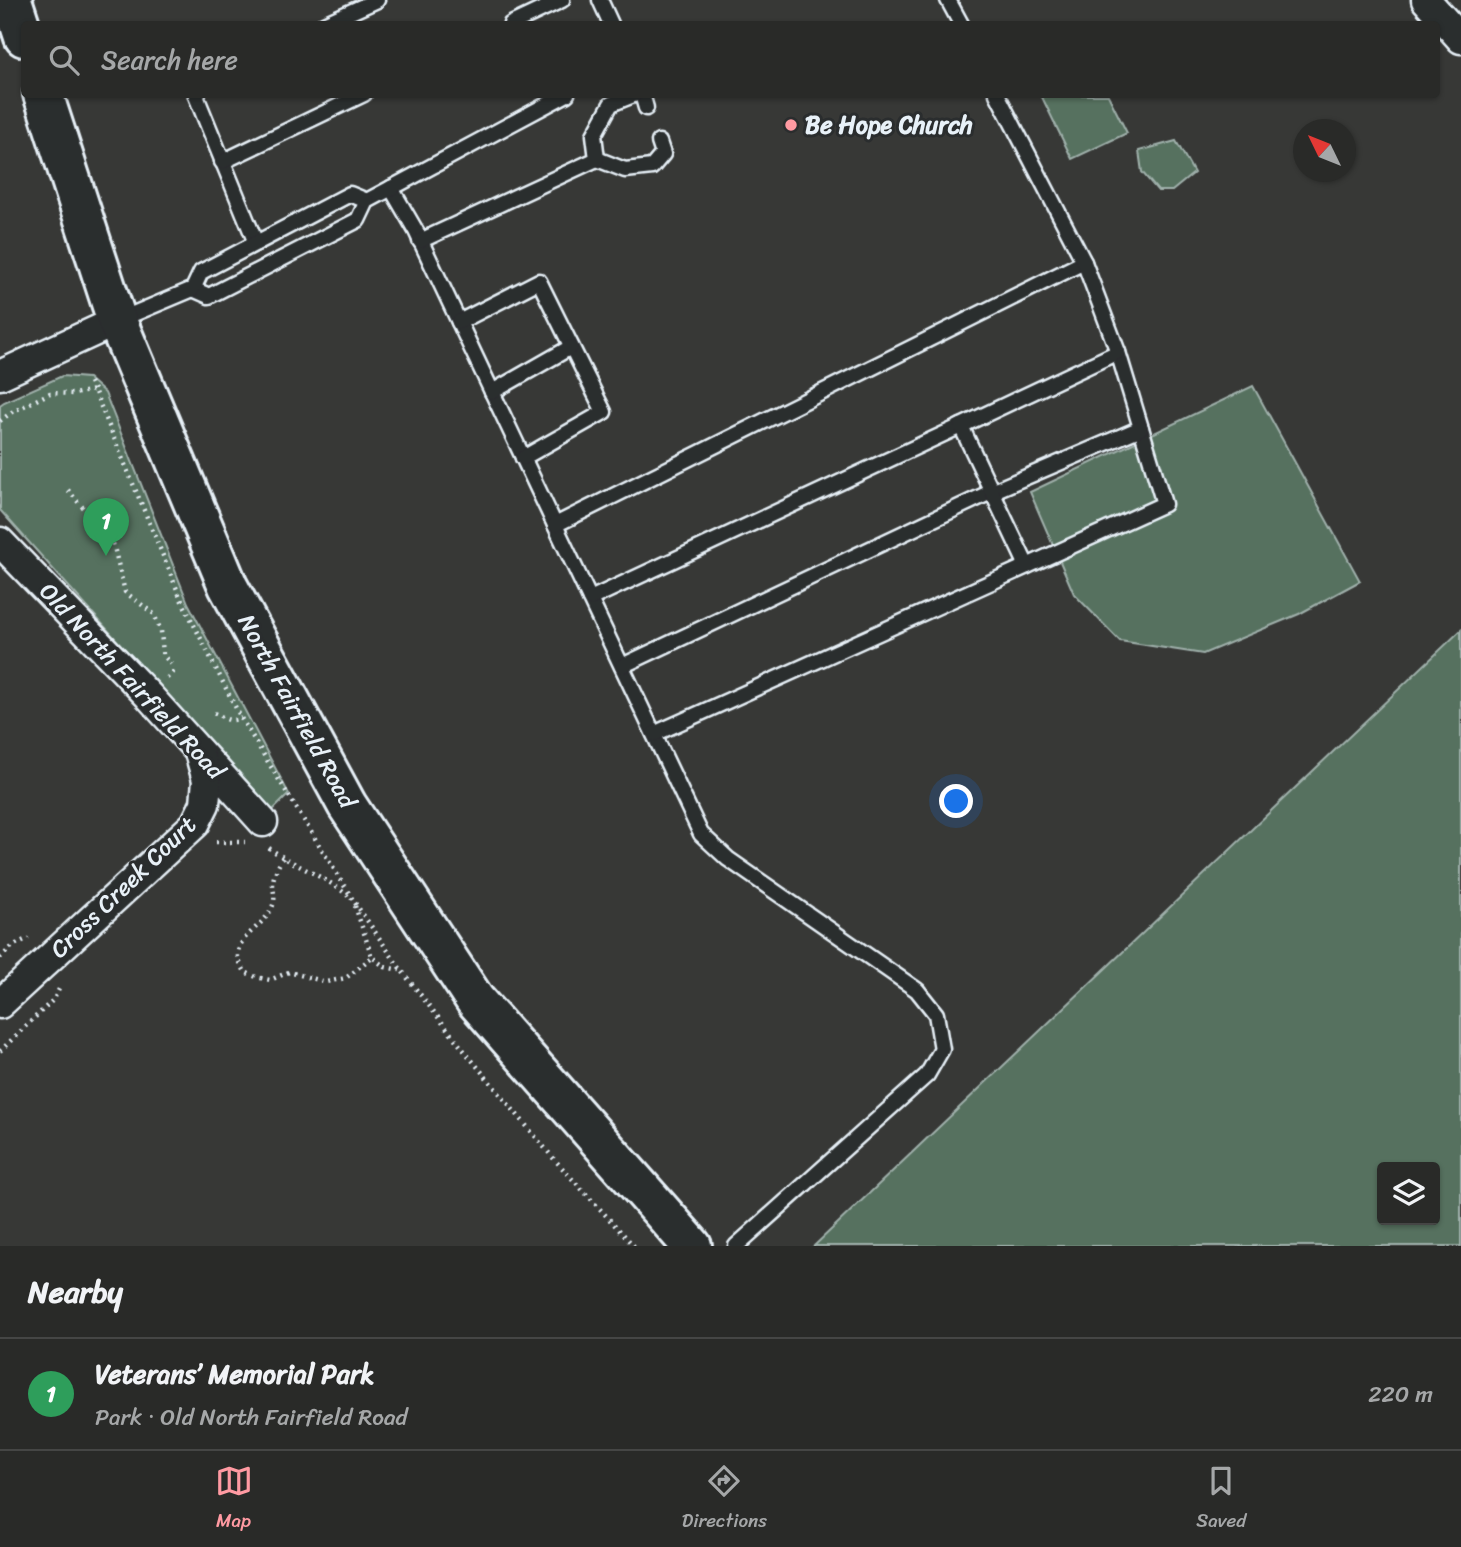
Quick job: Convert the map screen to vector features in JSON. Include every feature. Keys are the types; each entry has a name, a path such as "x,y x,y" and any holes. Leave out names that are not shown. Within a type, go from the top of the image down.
{"main road":[{"path":"12,0 21,28"},
{"name":"North Fairfield Road","path":"44,98 117,321 228,586 348,805 475,1000 692,1246"}],"street":[{"path":"1426,0 1461,39"},
{"path":"0,375 117,321"},
{"name":"Old North Fairfield Road","path":"0,541 199,751 260,833"},
{"name":"Cross Creek Court","path":"0,1004 195,824 205,804 207,780 199,751"}],"lane":[{"path":"331,21 377,0"},
{"path":"517,21 562,0"},
{"path":"600,0 610,21"},
{"path":"948,0 959,21"},
{"path":"197,98 256,243"},
{"path":"222,162 356,98"},
{"path":"193,289 209,296 358,220 366,201 560,98"},
{"path":"597,159 594,135 611,104 626,98"},
{"path":"654,734 1164,504 1118,352 1084,262 999,98"},
{"path":"420,241 597,159 625,170 652,167 663,154 659,142"},
{"path":"391,188 420,241 701,834 728,859 916,990 936,1014 942,1049 927,1075 736,1246"},
{"path":"117,321 193,289 201,272 349,194 366,201"},
{"path":"555,525 1084,262"},
{"path":"458,322 539,281 604,412 523,458"},
{"path":"492,392 571,347"},
{"path":"590,599 1118,352"},
{"path":"961,426 1027,566"},
{"path":"622,666 991,492 1142,428"}],"path":[{"path":"90,382 94,390"},
{"path":"68,490 113,543 125,592 154,614 161,631 163,655 171,664"},
{"path":"214,713 233,721 242,718"},
{"path":"211,845 218,841 244,843 260,833 282,858 340,888 353,900 372,957 385,967 402,971"},
{"path":"282,858 273,881 274,902 270,911 265,920 247,934 240,946 238,958 245,972 270,979 289,972 326,982 346,978 372,957"},
{"path":"0,1051 54,999 60,987"}],"green space":[{"path":"1042,98 1110,98 1127,133 1072,159"},
{"path":"1176,141 1194,173 1172,191 1158,191 1142,172 1139,151"},
{"path":"62,376 88,378 105,393 188,603 289,794 271,812 0,510 0,405"},
{"path":"1253,386 1360,581 1299,614 1203,654 1120,641 1074,594 1030,492"},
{"path":"1461,630 1461,1246 814,1246"}],"place":[{"name":"Be Hope Church","path":"791,125"},
{"name":"Veterans’ Memorial Park","path":"106,556"}]}
